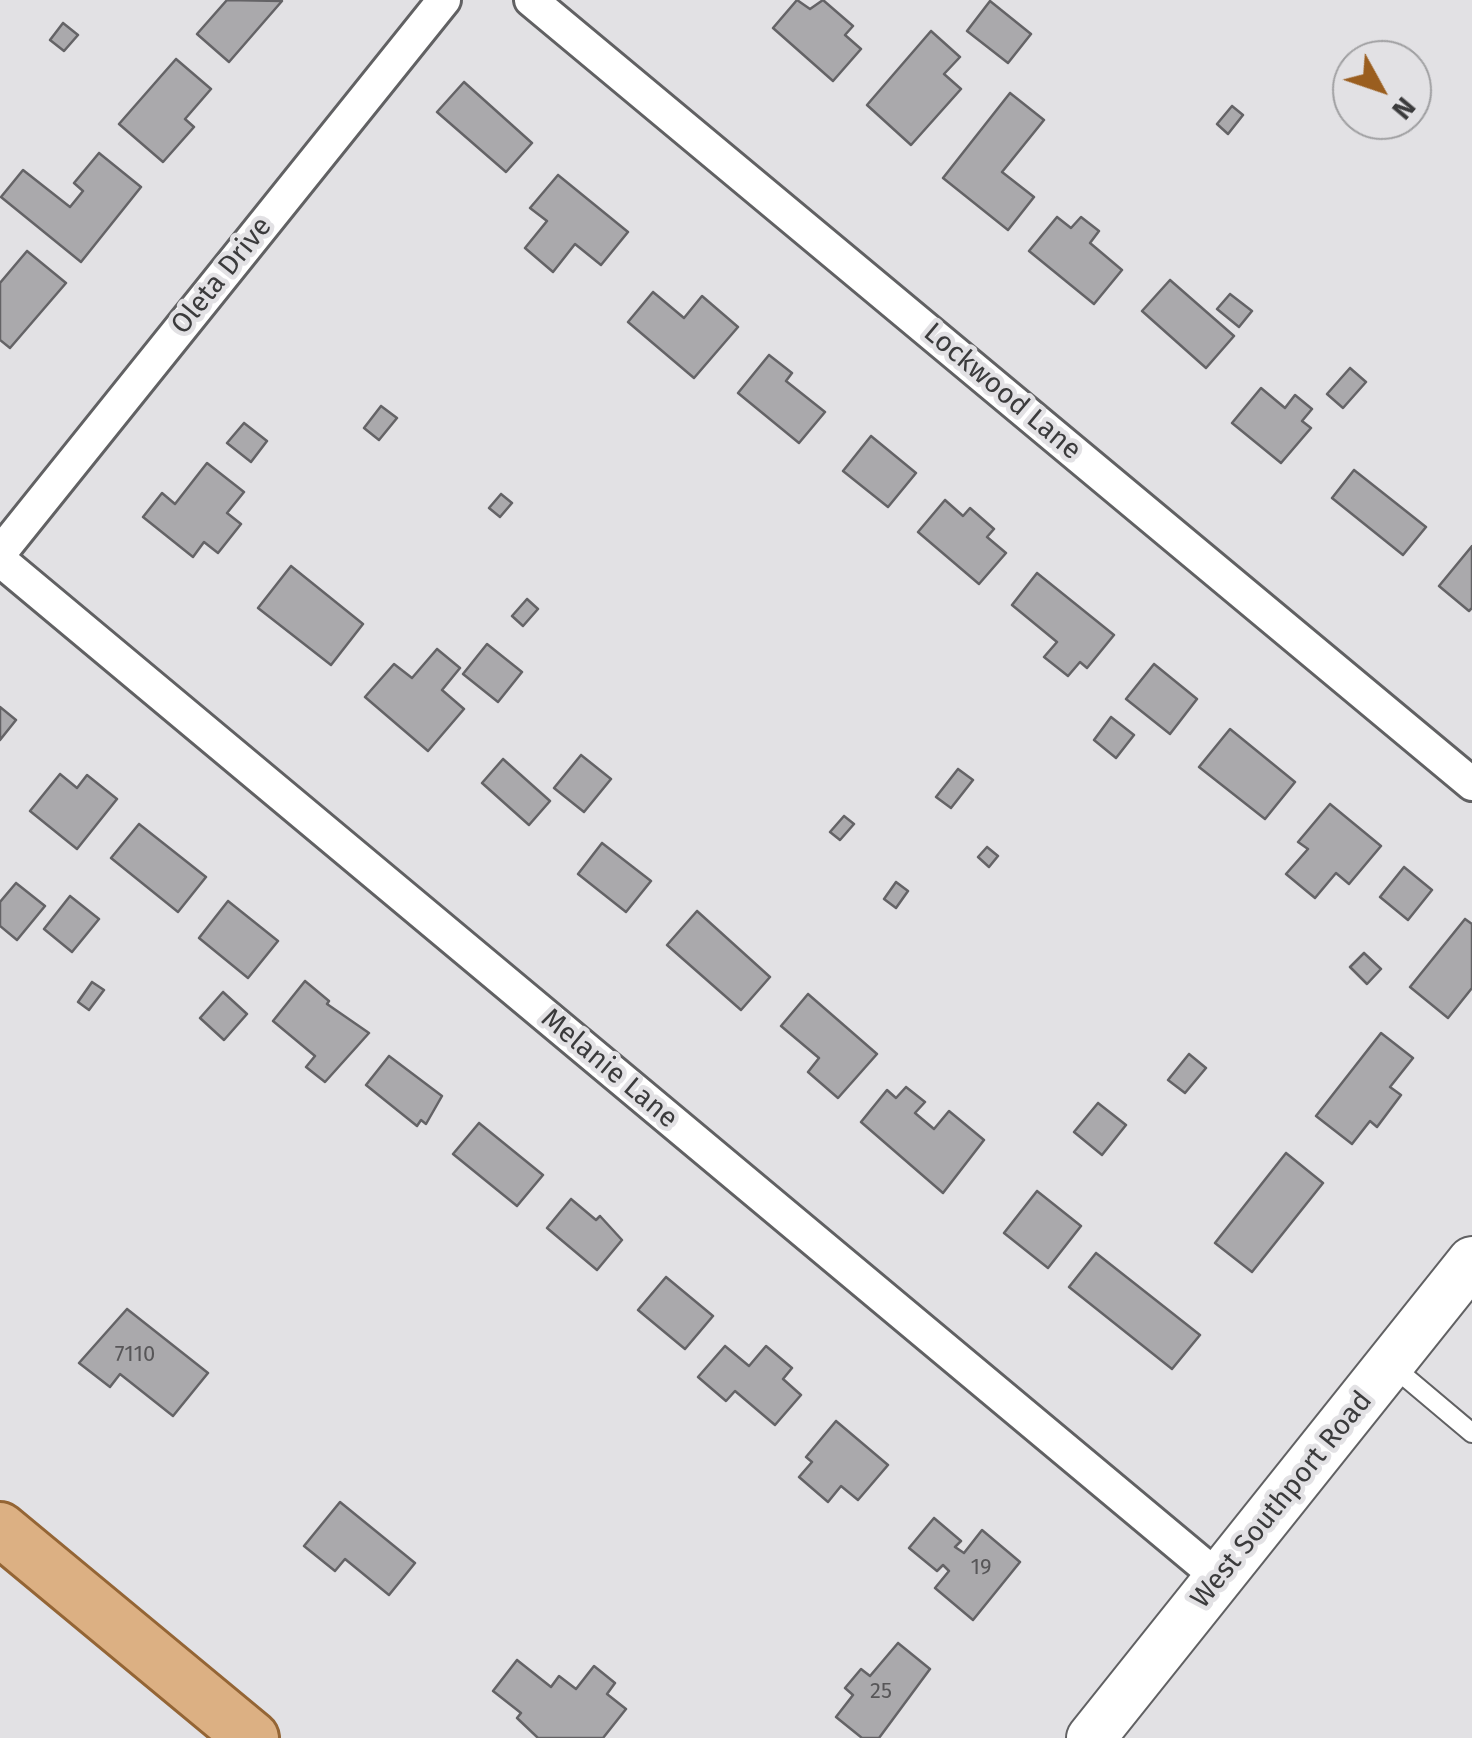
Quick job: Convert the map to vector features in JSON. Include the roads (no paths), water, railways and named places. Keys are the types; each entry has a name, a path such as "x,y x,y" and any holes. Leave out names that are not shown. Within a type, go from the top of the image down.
{"main road":[{"name":"West Southport Road","path":"1091,1738 1472,1261"},
{"path":"0,1528 252,1738"}],"street":[{"name":"Oleta Drive","path":"0,556 444,0"},
{"name":"Lockwood Lane","path":"532,0 1472,784"},
{"name":"Melanie Lane","path":"0,556 1219,1578"}],"lane":[{"path":"1390,1364 1472,1432"}]}
